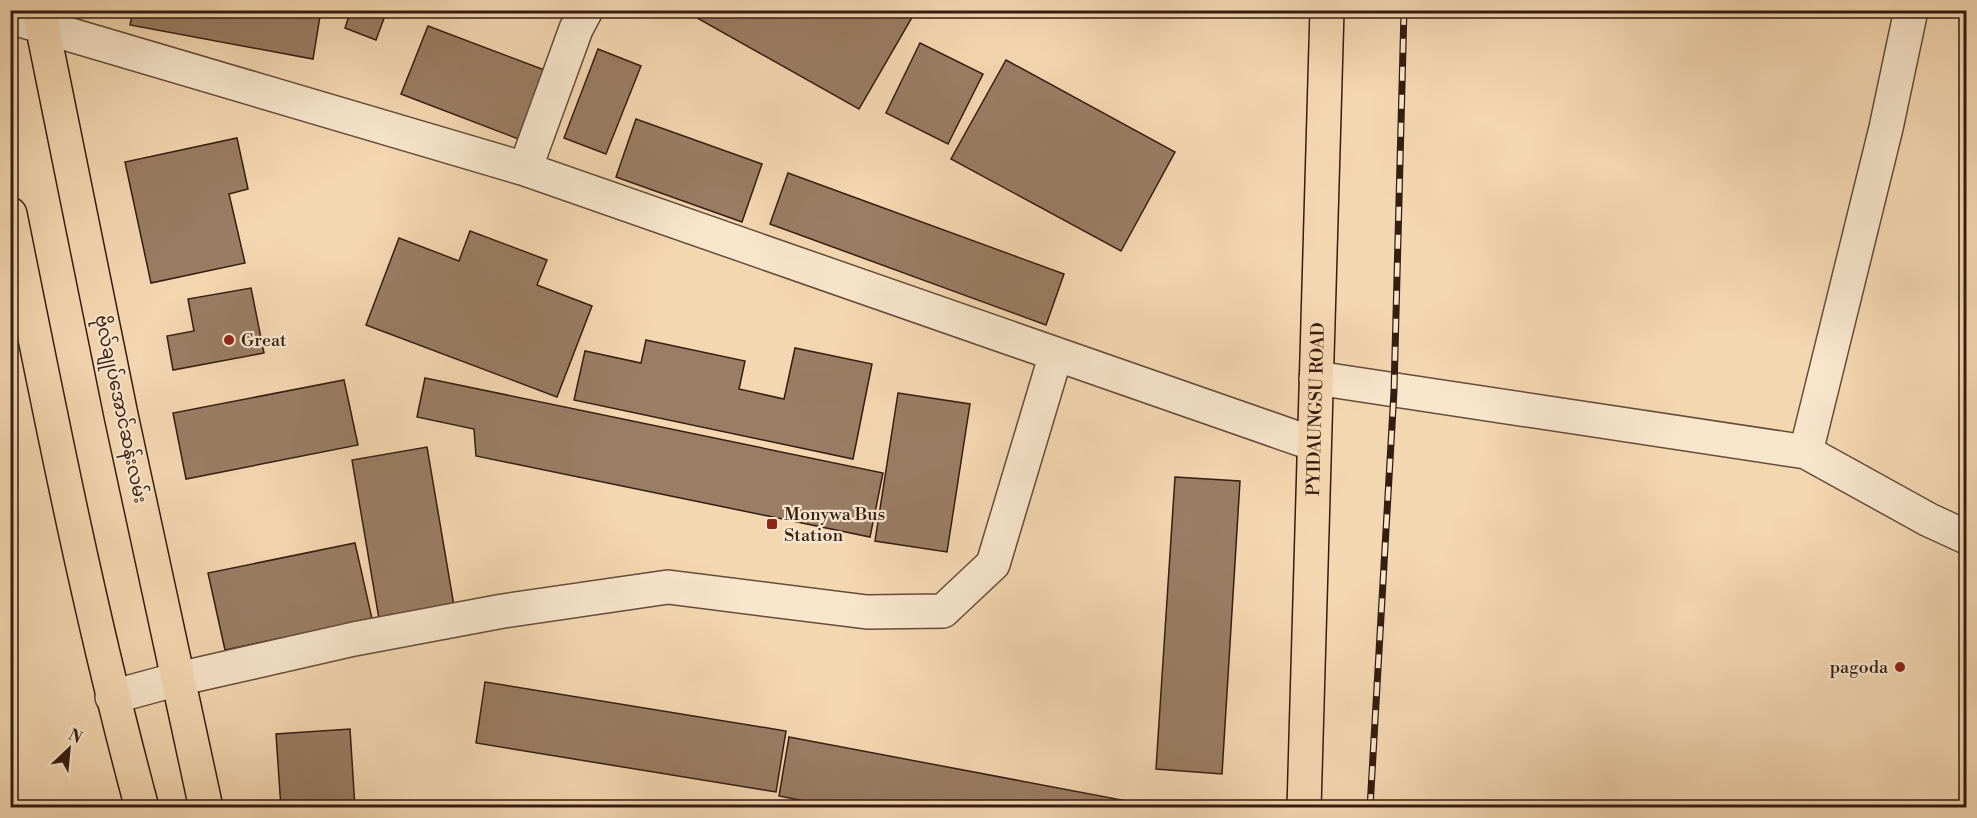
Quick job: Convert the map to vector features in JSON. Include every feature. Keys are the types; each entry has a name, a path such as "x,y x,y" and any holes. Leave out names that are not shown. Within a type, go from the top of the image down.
{"highway":[{"name":"PYIDAUNGSU ROAD","path":"1304,807 1327,10"},
{"name":"ဗိုလ်ချုပ်အောင်ဆန်းလမ်း","path":"40,17 206,807"},
{"path":"10,214 112,697 142,807"}],"street":[{"path":"525,169 576,29 586,10"},
{"path":"1806,452 1886,128 1911,10"},
{"path":"10,17 40,17 525,169 1314,444"},
{"path":"112,697 178,679 354,639 492,613 668,587 867,612 943,611 993,564 1056,354"},
{"path":"1316,378 1806,452 1929,520 1966,537"}],"building":[{"path":"133,10 321,10 313,59 130,25"},
{"path":"351,10 387,10 376,40 345,28"},
{"path":"683,10 908,10 914,14 859,109"},
{"path":"428,26 547,71 521,140 401,94"},
{"path":"920,43 983,74 948,144 886,113"},
{"path":"598,49 641,66 606,154 564,138"},
{"path":"1006,60 1175,152 1121,251 951,159"},
{"path":"636,119 762,164 742,222 616,177"},
{"path":"237,138 248,189 229,194 245,263 151,283 125,162"},
{"path":"788,173 1064,274 1046,325 770,224"},
{"path":"470,231 547,260 537,285 592,306 557,397 366,325 399,238 459,261"},
{"path":"251,288 264,353 173,370 167,336 194,331 188,299"},
{"path":"646,340 745,361 739,389 784,399 795,348 872,364 853,459 574,400 585,351 641,363"},
{"path":"425,378 883,473 870,537 476,456 474,429 417,417"},
{"path":"344,380 358,445 186,479 173,413"},
{"path":"898,393 970,404 947,552 875,541"},
{"path":"427,447 454,606 379,619 352,460"},
{"path":"1175,477 1240,481 1222,774 1156,769"},
{"path":"355,543 372,619 225,650 208,573"},
{"path":"485,682 786,731 776,792 476,743"},
{"path":"350,729 355,808 281,808 276,734"},
{"path":"789,737 1148,805 1147,808 840,808 779,796"}],"railway":[{"path":"1370,808 1394,391 1404,10"}],"place":[{"name":"Great","path":"229,340"},
{"name":"Monywa Bus Station","path":"772,524"},
{"name":"pagoda","path":"1900,667"}]}
